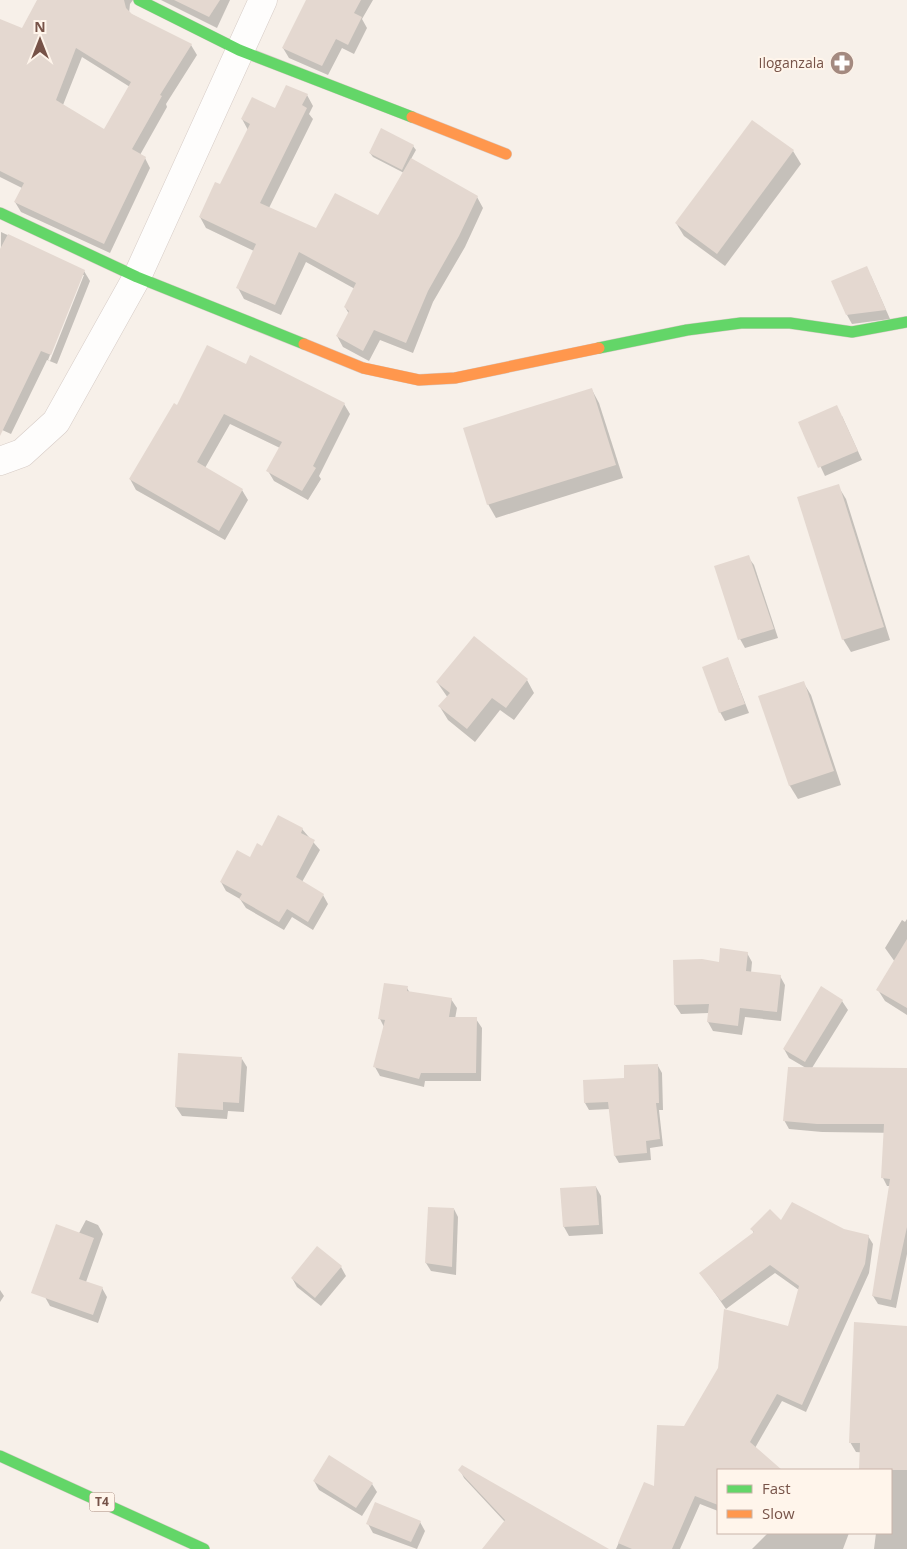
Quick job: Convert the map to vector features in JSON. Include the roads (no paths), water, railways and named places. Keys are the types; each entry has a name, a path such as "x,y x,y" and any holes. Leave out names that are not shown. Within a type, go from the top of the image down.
{"main road":[{"path":"139,0 239,50 506,154"},
{"path":"0,213 137,277 363,368 397,378 425,382 455,378 687,330 732,324 790,323 852,332 907,322"},
{"name":"T4","path":"0,1456 204,1549"}],"street":[{"path":"0,461 22,453 56,422 137,277 263,0"}],"place":[{"name":"Iloganzala","path":"842,63"}]}
